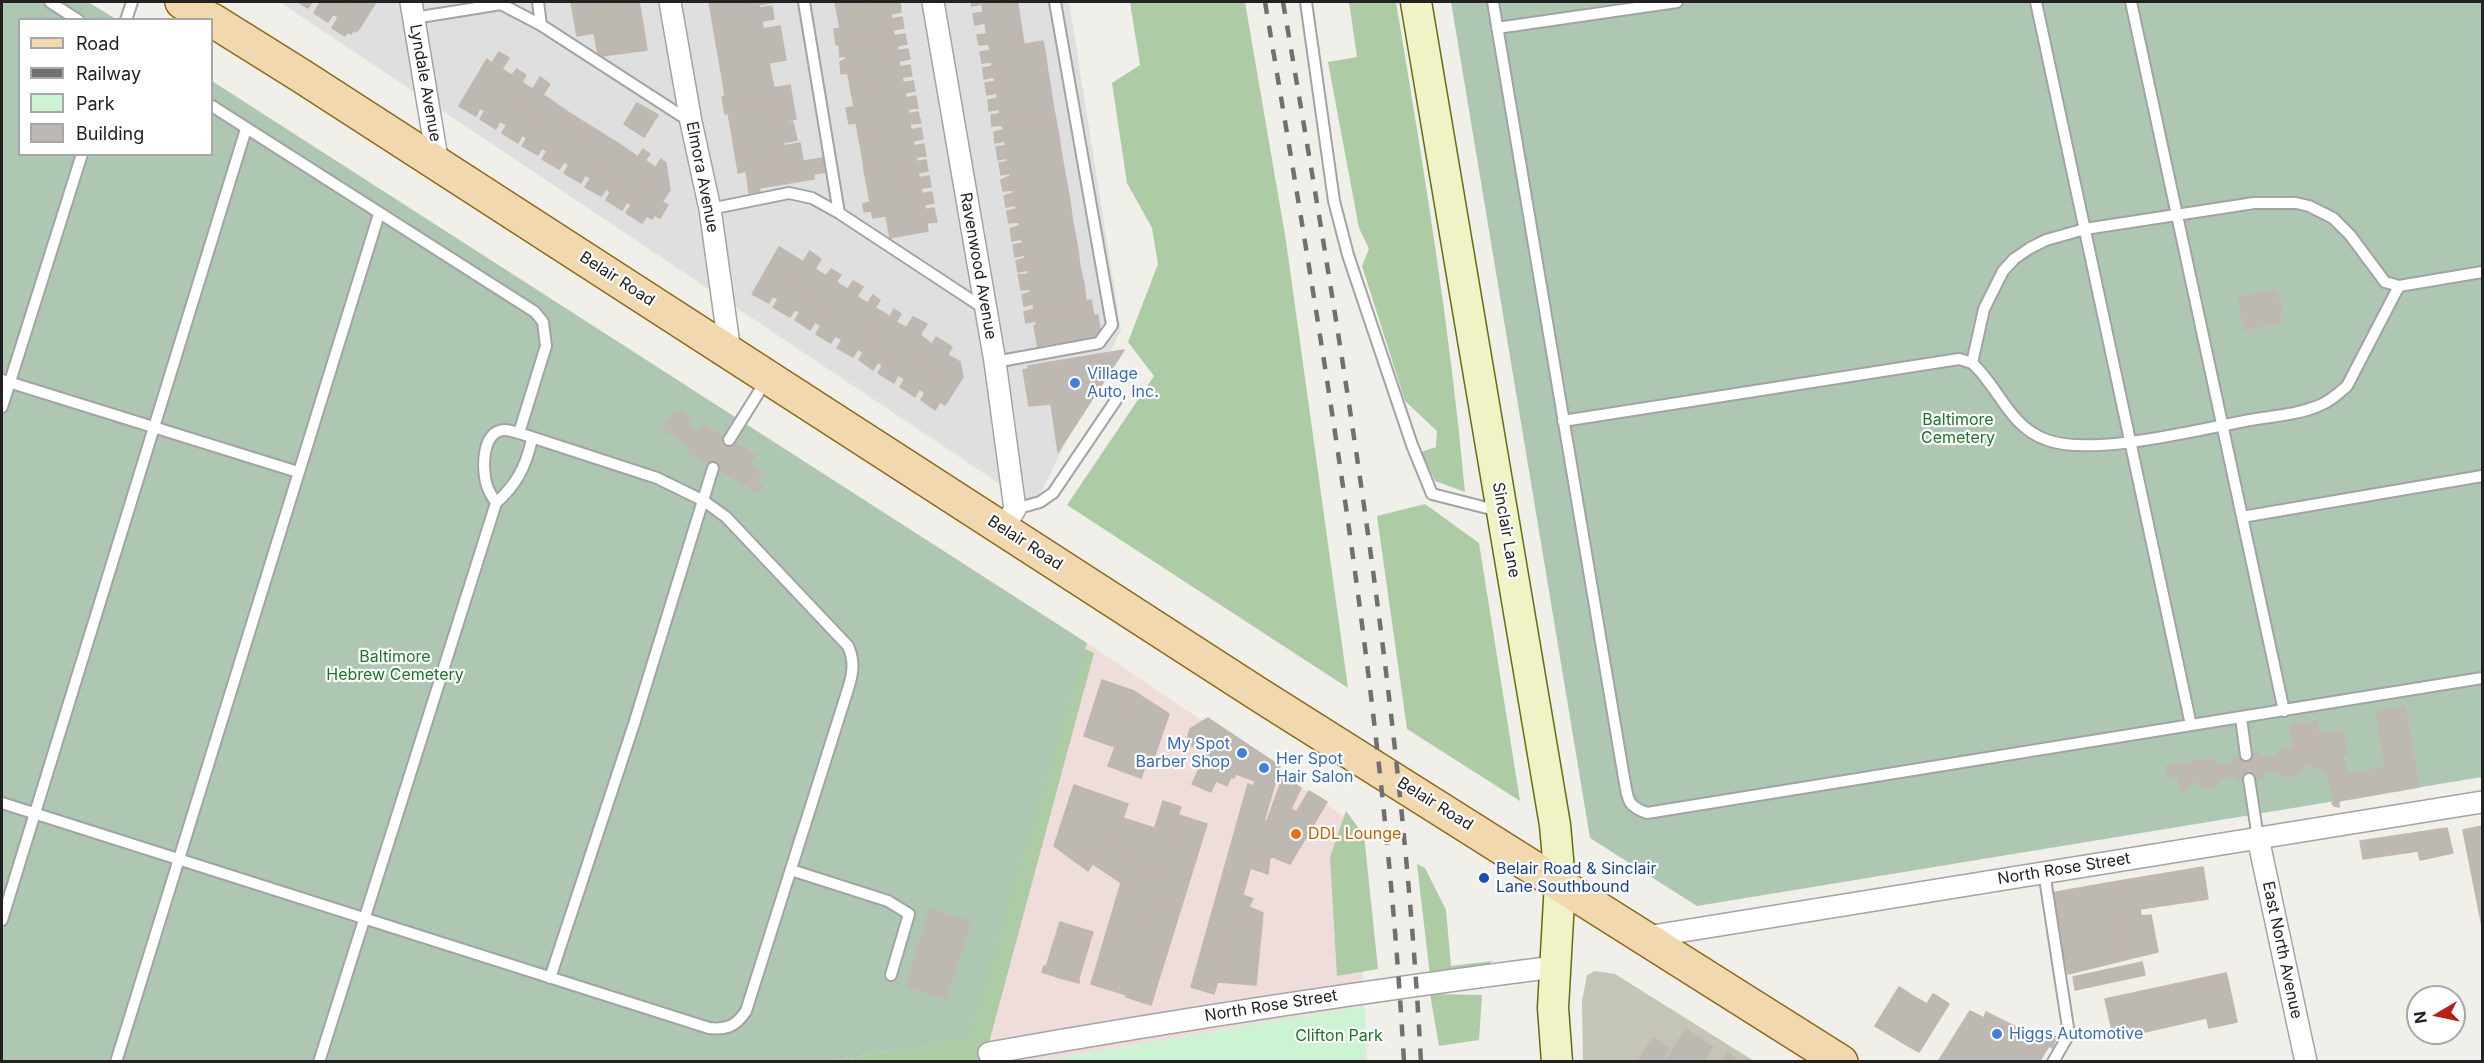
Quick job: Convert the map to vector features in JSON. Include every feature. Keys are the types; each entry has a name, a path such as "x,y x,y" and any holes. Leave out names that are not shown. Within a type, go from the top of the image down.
{"main road":[{"name":"Belair Road","path":"182,2 208,18"},
{"name":"Sinclair Lane","path":"1416,2 1555,825 1560,882 1553,1008 1557,1062"},
{"name":"Belair Road","path":"213,21 768,376 1009,519 1258,694 1560,882 1842,1062"}],"street":[{"name":"Elmora Avenue","path":"670,2 691,122 710,209 730,352"},
{"name":"Ravenwood Avenue","path":"933,2 995,362 1009,519"},
{"name":"Lyndale Avenue","path":"412,10 438,164"},
{"name":"North Rose Street","path":"1646,937 2482,802"},
{"name":"East North Avenue","path":"2258,838 2306,1062"},
{"name":"North Rose Street","path":"989,1053 1367,991 1554,967"}],"lane":[{"path":"50,2 75,18"},
{"path":"127,18 132,2"},
{"path":"538,2 541,25"},
{"path":"804,2 839,213"},
{"path":"995,362 1099,343 1112,325 1055,2"},
{"path":"1306,2 1334,201 1348,255 1412,445 1431,494 1502,512"},
{"path":"1492,2 1624,778 1628,799 1634,808 1647,813 2482,678"},
{"path":"1497,28 1677,2"},
{"path":"2036,2 2191,725"},
{"path":"2131,2 2284,711"},
{"path":"412,10 501,4 541,25 691,122"},
{"path":"213,107 535,312 543,322 546,346 519,433"},
{"path":"2,920 246,129"},
{"path":"2,407 5,381 81,156"},
{"path":"710,209 789,193 812,198 839,213 986,309"},
{"path":"1972,363 1984,309 2002,271 2030,248 2046,240 2085,229 2176,213 2254,203 2296,203 2309,206 2333,218 2350,235 2385,282 2399,286 2482,272"},
{"path":"116,1062 378,214"},
{"path":"1563,421 1959,359 1972,363 1982,372 2013,417 2046,440 2077,445 2130,441 2223,426 2303,411 2319,406 2336,396 2347,386 2355,373 2399,286"},
{"path":"729,440 768,376"},
{"path":"5,381 298,472"},
{"path":"1009,519 1053,493 1116,400"},
{"path":"2,802 709,1028 731,1027 746,1011 848,689 854,658 849,646 726,517 704,501 657,478 519,433 503,430 495,434 488,443 484,469 488,487 496,503"},
{"path":"319,1062 496,503 519,479 527,462 532,439"},
{"path":"550,978 598,837 713,468"},
{"path":"2242,517 2482,476"},
{"path":"2241,718 2246,755"},
{"path":"2249,779 2258,838"},
{"path":"791,870 888,901 909,914 891,975"},
{"path":"2044,872 2069,1034 2053,1062"}],"shaded area":[{"path":"280,2 1069,2 1121,330 1034,507"},
{"path":"1087,643 1354,823 1365,1006 1039,1061 978,1061 969,1038"},
{"path":"1595,971 1615,974 1754,1061 1583,1062 1582,1001 1587,975"}],"green space":[{"name":"Baltimore Hebrew Cemetery","path":"2,2 88,2 114,18 18,18 18,156 213,156 213,82 1087,643 969,1038 825,1062 2,1062"},
{"path":"1130,2 1245,2 1286,241 1348,688 1067,505 1154,376 1128,342 1158,264 1152,228 1127,183 1112,83 1140,65"},
{"path":"1349,2 1396,2 1444,307 1465,492 1435,481 1421,452 1436,447 1437,431 1405,401 1362,266 1369,249 1359,228 1328,62 1357,57"},
{"name":"Baltimore Cemetery","path":"1451,2 2482,2 2482,777 1697,906 1590,838"},
{"path":"1425,504 1479,543 1520,801 1407,729 1377,516"},
{"path":"1076,645 1094,653 984,1061 825,1062 961,1039"},
{"path":"1346,811 1364,835 1378,969 1337,976 1330,857"},
{"path":"1417,864 1425,868 1446,910 1451,966 1493,961 1473,974 1430,976"},
{"path":"1430,994 1482,995 1479,1040 1439,1046"},
{"name":"Clifton Park","path":"1365,1006 1367,1061 1039,1061"}],"building":[{"path":"298,2 312,2 308,8"},
{"path":"320,2 348,2 332,28 338,17 333,14 328,22 314,13"},
{"path":"348,2 376,2 359,29 356,32 354,30 351,34 347,32 345,36 332,28"},
{"path":"571,2 639,2 640,7 574,19"},
{"path":"709,2 776,2 711,13"},
{"path":"835,2 889,2 890,3 837,12"},
{"path":"900,2 901,12 891,14 892,19 840,28 837,12"},
{"path":"971,2 1018,2 1018,5 983,11 982,4 972,6"},
{"path":"759,5 759,8 772,6 774,19 762,21 763,29 715,37 711,13"},
{"path":"1018,5 1021,25 986,31 985,23 975,25 973,14"},
{"path":"640,7 643,24 577,36 574,19"},
{"path":"902,17 904,28 893,30 894,35 836,45 834,29"},
{"path":"643,24 647,50 602,56 598,53 594,33"},
{"path":"1021,25 1024,44 990,50 989,44 979,45 977,35 987,34 986,31"},
{"path":"780,26 783,43 718,54 715,37"},
{"path":"905,34 907,44 897,46 898,50 846,59 845,56 840,57 839,45"},
{"path":"1043,41 1046,57 992,67 992,62 982,63 980,52"},
{"path":"783,43 786,60 721,71 718,54"},
{"path":"908,49 910,59 899,61 900,66 848,75 847,73 841,74 840,62 846,59"},
{"path":"499,52 509,58 502,69 508,73 485,111 480,108 476,116 459,106 487,59 492,63"},
{"path":"1046,57 1048,73 995,82 994,77 984,79 983,68"},
{"path":"769,63 774,88 725,96 721,71"},
{"path":"910,65 912,76 902,77 903,82 851,91 848,75"},
{"path":"517,69 526,75 522,82 529,87 507,125 500,121 496,129 480,119 508,73 512,75"},
{"path":"1048,73 1051,89 997,98 997,93 987,95 985,83"},
{"path":"540,77 550,84 543,95 551,100 527,138 522,135 518,143 502,133 529,87 533,89"},
{"path":"913,81 915,91 905,93 906,98 854,107 851,91"},
{"path":"790,85 793,102 725,113 722,97"},
{"path":"1051,89 1053,105 1000,114 999,109 989,111 988,100"},
{"path":"916,96 918,108 908,109 909,114 849,124 846,108"},
{"path":"551,100 571,114 547,151 542,148 538,155 522,146"},
{"path":"793,102 796,119 731,129 728,113"},
{"path":"637,103 658,115 644,137 624,124"},
{"path":"1053,105 1056,120 1003,129 1002,125 992,126 991,115"},
{"path":"918,112 921,123 910,124 911,130 859,139 856,123"},
{"path":"571,114 592,127 569,165 564,162 559,169 542,159"},
{"path":"1056,120 1059,136 1005,146 1005,141 995,143 994,132"},
{"path":"793,122 797,140 783,143 784,146 735,154 731,129"},
{"path":"592,127 614,141 590,178 585,175 581,183 564,173"},
{"path":"921,128 923,139 913,141 914,146 862,155 859,139"},
{"path":"1059,136 1061,152 1008,162 1007,158 998,160 996,147"},
{"path":"615,141 634,154 610,192 606,189 601,196 585,187"},
{"path":"800,143 803,160 738,171 735,154"},
{"path":"924,144 926,156 916,157 917,162 864,170 862,155"},
{"path":"643,149 650,154 645,160 655,167 631,205 627,202 622,210 606,200 634,154 638,157"},
{"path":"1061,152 1064,168 1001,180 1010,176 1010,173 1001,175 999,163"},
{"path":"823,158 826,172 814,174 814,179 759,188 760,192 749,193 746,171 738,173 738,171"},
{"path":"661,159 666,163 670,190 662,202 668,205 660,218 655,215 652,219 647,216 642,223 626,213"},
{"path":"926,160 928,171 918,173 919,177 867,186 864,170"},
{"path":"1064,168 1067,185 1004,196 1013,193 1013,190 1003,191 1001,180"},
{"path":"929,176 931,187 921,188 922,193 870,202 867,186"},
{"path":"1067,185 1070,201 1007,213 1007,211 1016,209 1016,205 1006,207 1004,196"},
{"path":"932,192 934,203 924,205 925,209 873,218 871,211 864,212 863,204"},
{"path":"1070,201 1072,218 1010,229 1019,226 1019,222 1009,223 1007,213"},
{"path":"934,208 937,222 927,223 928,231 890,238 886,216"},
{"path":"1072,218 1075,234 1013,245 1022,243 1022,239 1012,241 1010,229"},
{"path":"1075,234 1078,250 1016,261 1025,258 1025,255 1015,257 1013,245"},
{"path":"779,247 802,261 778,299 773,296 769,303 752,294"},
{"path":"1078,250 1080,267 1019,278 1018,275 1028,274 1028,270 1018,272 1016,261"},
{"path":"810,251 821,259 815,269 823,274 800,312 795,309 790,317 773,307"},
{"path":"1080,267 1084,284 1022,295 1031,292 1030,289 1021,290 1019,278"},
{"path":"831,269 841,275 836,282 844,287 821,326 815,322 810,330 795,320 823,274 826,276"},
{"path":"853,281 863,287 857,296 864,301 841,339 835,336 831,343 816,334 844,287 848,289"},
{"path":"1084,284 1086,300 1024,312 1034,309 1033,304 1024,306 1022,295"},
{"path":"2275,290 2276,299 2282,302 2279,312 2281,323 2244,329 2239,297"},
{"path":"873,295 880,300 875,308 886,314 863,352 858,349 853,357 837,348 864,301 868,303"},
{"path":"1091,300 1094,315 1034,326 1036,321 1026,323 1024,312"},
{"path":"894,309 901,314 896,322 907,328 883,366 878,362 873,370 859,360 886,314 890,317"},
{"path":"1098,315 1101,336 1043,345 1044,347 1038,348 1034,326"},
{"path":"913,317 927,324 920,335 928,341 904,379 898,375 894,383 878,373"},
{"path":"936,337 952,347 925,393 919,389 915,397 900,387 928,341 932,344"},
{"name":"Village Auto, Inc.","path":"1124,350 1058,452 1045,363"},
{"path":"948,355 960,362 963,377 945,405 940,402 935,410 921,400"},
{"path":"1045,363 1050,404 1029,406 1023,370 1028,369 1028,366"},
{"path":"677,409 691,418 687,425 699,433 704,425 756,456 750,465 761,471 756,481 763,485 758,492 688,452 691,448 664,429"},
{"path":"1102,680 1131,690 1115,747 1084,736"},
{"path":"1132,690 1169,714 1153,761 1115,747"},
{"path":"2405,707 2419,787 2339,801 2339,807 2334,806 2332,803 2335,800 2327,774 2318,768 2316,745 2320,744 2318,733 2343,730 2347,754 2343,755 2346,774 2385,768 2376,712"},
{"path":"1208,718 1280,766 1214,994 1191,987 1248,784 1254,786 1255,781 1236,774 1241,761 1210,745 1208,751 1186,744 1190,729"},
{"path":"2317,721 2320,744 2293,748 2290,724"},
{"path":"1210,745 1241,761 1234,778 1231,777 1227,786 1216,781 1211,792 1192,784"},
{"path":"2316,745 2318,768 2304,765 2302,754 2293,748"},
{"path":"1115,747 1148,759 1141,778 1108,766"},
{"path":"2289,748 2299,752 2303,762 2299,772 2289,776 2279,772 2275,762 2279,752"},
{"path":"2259,753 2263,778 2237,781 2233,757"},
{"path":"2274,757 2276,769 2262,772 2260,758"},
{"path":"2208,759 2218,763 2222,773 2218,783 2208,787 2198,783 2194,773 2198,763"},
{"path":"2201,760 2194,770 2196,781 2183,791 2178,776 2168,777 2166,766"},
{"path":"2234,764 2236,776 2222,778 2221,765"},
{"path":"1283,776 1301,788 1291,809 1296,812 1270,856 1268,874 1251,868 1264,820 1267,821"},
{"path":"1074,785 1128,804 1123,818 1176,835 1162,878 1107,842 1088,871 1054,846"},
{"name":"DDL Lounge","path":"1309,791 1327,802 1290,864 1270,856"},
{"path":"1163,801 1181,807 1172,834 1155,827"},
{"path":"1179,815 1207,824 1151,1005 1126,997 1176,835 1172,834"},
{"path":"2482,826 2482,926 2463,830"},
{"path":"2447,828 2453,853 2420,860 2418,851 2363,859 2360,841"},
{"path":"1107,842 1142,865 1127,887 1093,864"},
{"path":"1142,865 1162,878 1127,995 1091,984 1121,883 1127,887"},
{"path":"2203,867 2208,899 2140,909 2141,916 2151,915 2158,952 2128,959 2113,882"},
{"path":"2113,882 2129,959 2068,974 2051,893"},
{"path":"1243,895 1253,899 1249,907 1263,913 1256,985 1218,982"},
{"path":"930,909 970,922 946,999 906,986"},
{"path":"1060,922 1076,927 1060,978 1042,972 1044,966 1046,967"},
{"path":"1076,927 1093,932 1079,983 1060,978"},
{"path":"2142,962 2145,975 2075,990 2073,977"},
{"path":"2226,973 2227,976 2198,982 2206,1018 2114,1039 2105,999"},
{"path":"2227,976 2237,1022 2209,1028 2198,982"},
{"path":"1899,987 1913,996 1890,1035 1875,1026"},
{"path":"1933,994 1935,995 1905,1044 1890,1035 1913,996 1927,1004"},
{"path":"1935,995 1949,1004 1919,1052 1905,1044"},
{"name":"Higgs Automotive","path":"1970,1011 1984,1018 1986,1012 2022,1030 2057,1037 2052,1048 2049,1046 2039,1062 1938,1062"},
{"path":"1686,1029 1701,1039 1686,1062 1665,1062"},
{"path":"1653,1038 1669,1049 1661,1062 1632,1062 1639,1060"},
{"path":"1701,1039 1713,1047 1703,1062 1686,1062"},
{"path":"1728,1053 1739,1062 1722,1062"}],"railway":[{"path":"1265,2 1330,397 1367,662 1395,928 1404,1062"},
{"path":"1283,2 1348,398 1385,662 1412,928 1421,1062"}],"place":[{"name":"Village Auto, Inc.","path":"1075,383"},
{"name":"My Spot Barber Shop","path":"1242,753"},
{"name":"Her Spot Hair Salon","path":"1264,768"},
{"name":"DDL Lounge","path":"1296,834"},
{"name":"Belair Road & Sinclair Lane Southbound","path":"1484,878"},
{"name":"Higgs Automotive","path":"1997,1034"}]}
